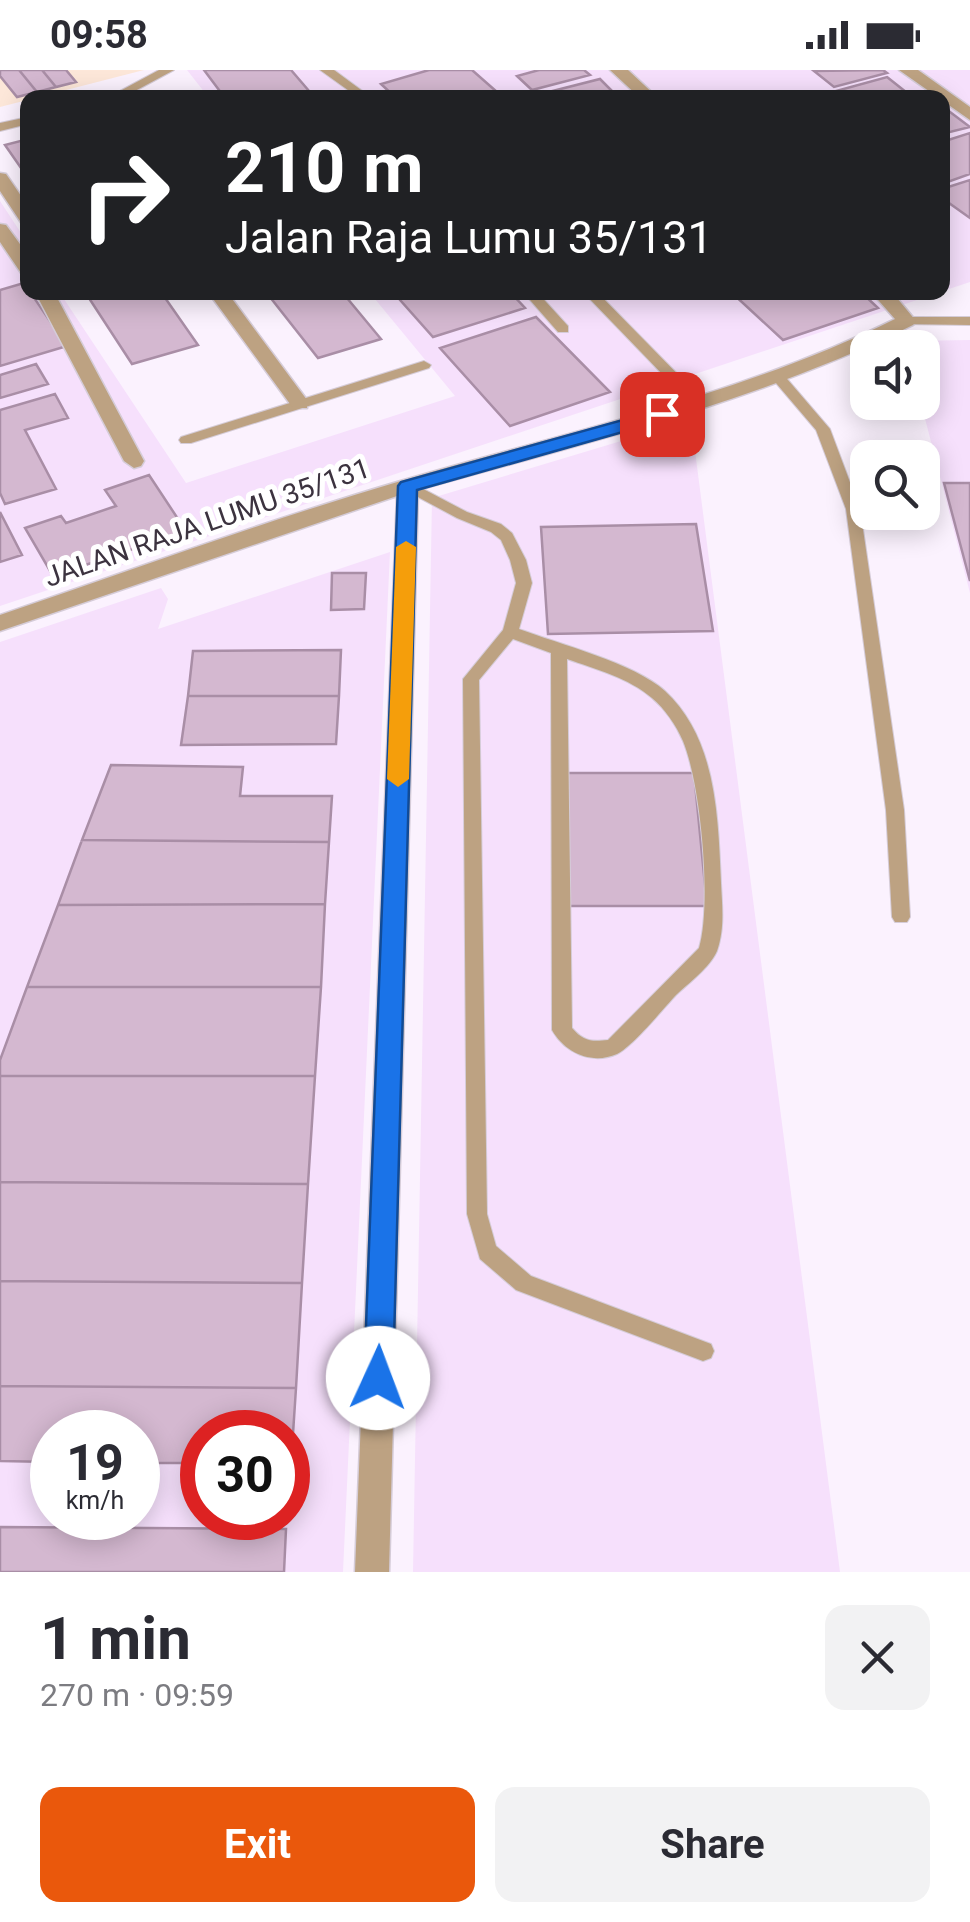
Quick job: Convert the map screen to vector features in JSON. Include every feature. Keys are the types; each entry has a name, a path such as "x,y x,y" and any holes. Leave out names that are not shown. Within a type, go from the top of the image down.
{"street":[{"path":"618,70 641,90"},
{"path":"907,70 935,90"},
{"path":"0,178 20,208"},
{"path":"0,229 20,257"},
{"path":"48,300 134,461"},
{"path":"223,300 300,404"},
{"path":"890,300 906,322"},
{"name":"JALAN RAJA LUMU 35/131","path":"0,623 408,486 699,404 906,322"},
{"path":"372,1572 408,486"}],"lane":[{"path":"128,90 168,70"},
{"path":"326,70 355,90"},
{"path":"537,300 564,329"},
{"path":"596,300 699,404"},
{"path":"906,322 970,321"},
{"path":"186,440 424,365"},
{"path":"777,376 823,428 854,509 895,810 901,917"},
{"path":"408,486 508,537 524,582 510,632 471,679 477,1214 487,1252 524,1283 703,1351"},
{"path":"510,632 559,650 658,694 690,732 702,766 714,928 707,952 613,1047 592,1052 574,1047 562,1030 559,650"}],"shaded area":[{"path":"0,70 144,70 66,90 20,90 20,102 0,107"},
{"path":"187,70 970,70 970,282 950,289 950,90 203,90"},
{"path":"0,201 20,231 20,300 65,300 186,483 455,396 376,300 917,300 0,606"},
{"path":"940,340 970,340 970,593 940,477 940,440 931,440 925,420 940,420"},
{"path":"691,420 840,1572 413,1572 432,498"},
{"path":"390,552 343,1572 0,1572 0,642 161,588 168,599 158,629"}],"building":[{"path":"0,70 19,70 35,90 20,90 17,97 0,76"},
{"path":"19,70 42,70 56,87 35,90"},
{"path":"42,70 66,70 76,82 56,87"},
{"path":"204,70 291,70 308,90 219,90"},
{"path":"429,70 472,70 495,90 387,90 381,84"},
{"path":"539,70 584,70 590,75 532,90 517,76"},
{"path":"814,71 887,73 834,87"},
{"path":"887,77 903,90 840,90"},
{"path":"600,79 611,90 557,90"},
{"path":"950,112 970,127 950,132"},
{"path":"970,133 970,174 950,181 950,139"},
{"path":"20,141 20,167 5,145"},
{"path":"970,180 970,218 950,204 950,186"},
{"path":"20,284 20,300 36,300 67,346 0,366 0,290"},
{"path":"90,300 167,300 198,345 132,364"},
{"path":"272,300 349,300 381,339 318,358"},
{"path":"400,300 518,300 525,308 433,337"},
{"path":"740,300 870,300 878,308 783,340"},
{"path":"536,317 610,392 510,426 440,348"},
{"path":"36,364 48,384 0,398 0,375"},
{"path":"55,394 68,418 25,430 56,489 5,504 0,493 0,410"},
{"path":"149,475 186,531 53,576 25,528 61,516 66,523 116,506 105,490"},
{"path":"944,483 970,483 970,581"},
{"path":"0,512 22,555 0,562"},
{"path":"696,524 713,631 548,634 541,527"},
{"path":"332,573 366,573 364,609 331,610"},
{"path":"341,650 339,696 188,696 193,651"},
{"path":"188,696 339,696 336,744 181,745"},
{"path":"111,765 243,767 240,796 332,796 329,842 82,840"},
{"path":"564,773 694,773 707,906 569,906"},
{"path":"82,840 329,842 325,904 58,905"},
{"path":"325,904 321,987 27,987 58,905"},
{"path":"27,987 321,987 315,1076 0,1076 0,1060"},
{"path":"0,1076 315,1076 308,1184 0,1182"},
{"path":"0,1182 308,1184 302,1283 0,1281"},
{"path":"0,1281 302,1283 296,1388 0,1386"},
{"path":"0,1386 296,1388 295,1410 180,1410 180,1463 160,1463 160,1410 30,1410 30,1462 0,1461"},
{"path":"0,1527 30,1527 30,1540 160,1540 160,1528 180,1528 180,1540 285,1540 284,1572 0,1572"}],"slow traffic":[{"path":"398,779 406,547"}],"route":[{"path":"378,1378 408,486 662,414"}]}
